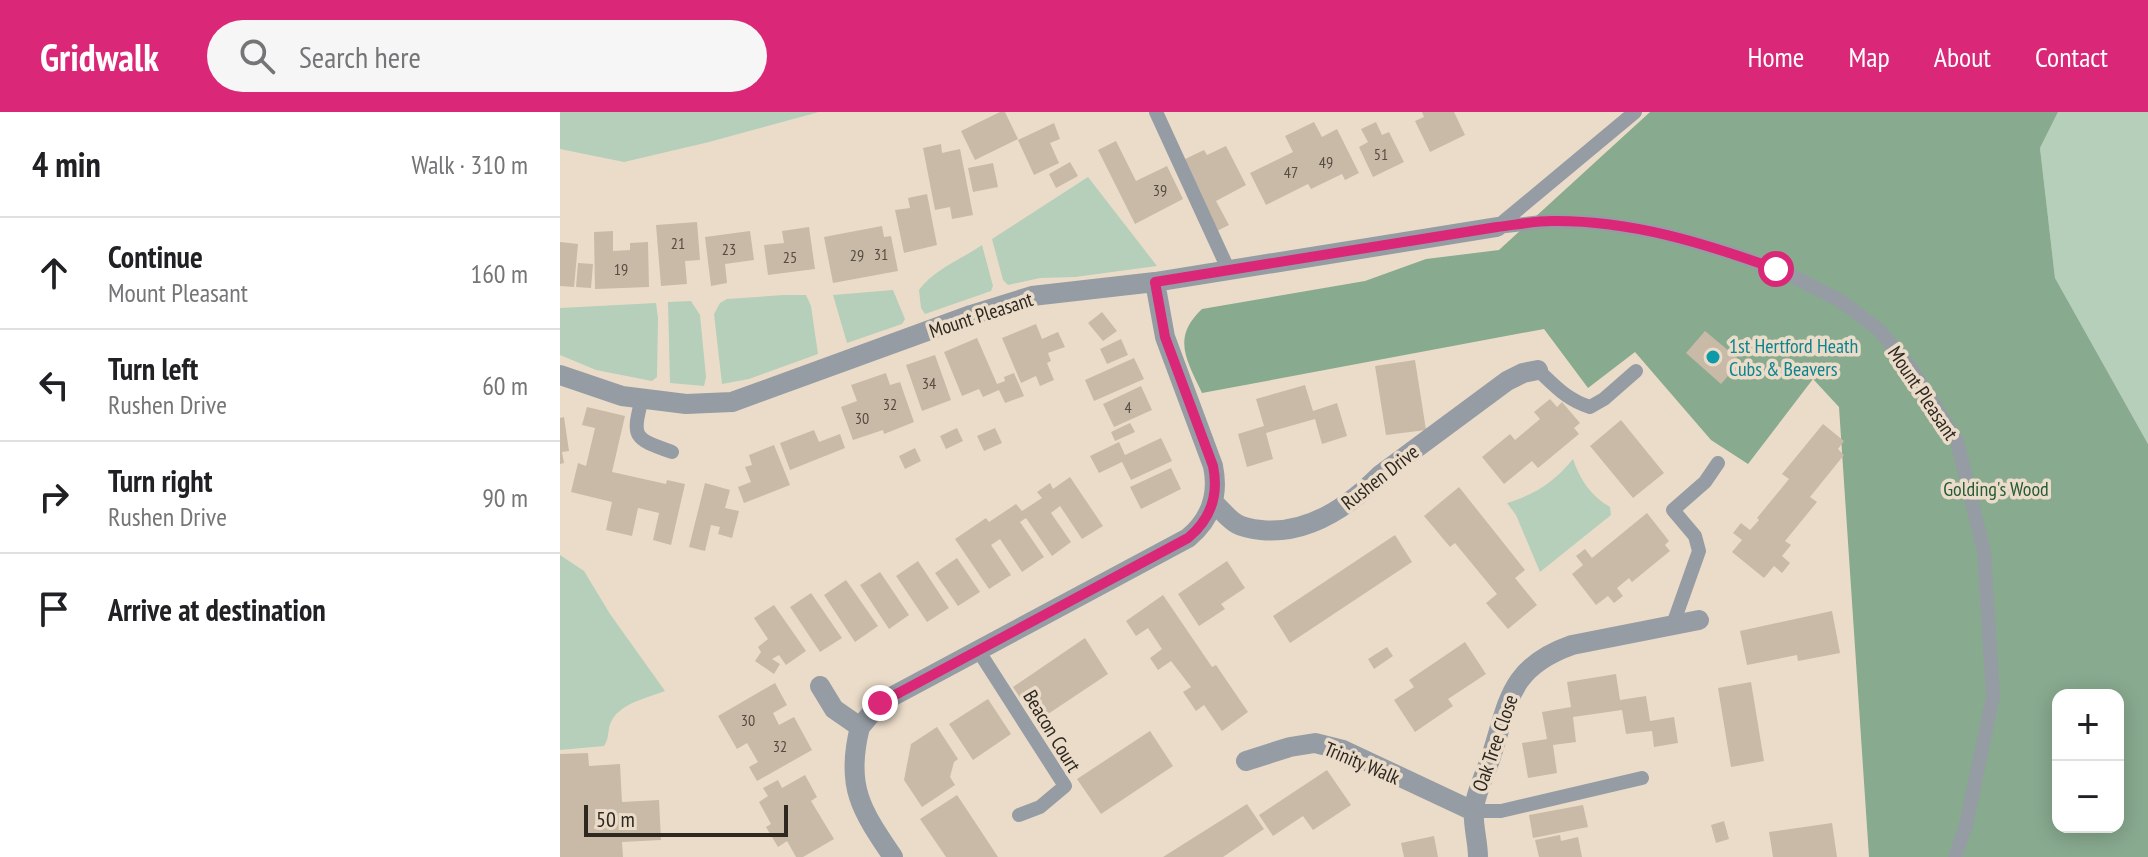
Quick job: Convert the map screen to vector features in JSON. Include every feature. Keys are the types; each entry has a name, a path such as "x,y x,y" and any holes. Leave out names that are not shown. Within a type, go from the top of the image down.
{"street":[{"name":"Mount Pleasant","path":"563,379 622,396 686,404 732,402 1032,296 1155,282 1497,227"},
{"path":"893,857 867,819 857,799 853,779 854,750 860,727 880,703 1188,538 1204,523 1214,503 1216,482 1213,466 1165,337 1155,282"},
{"name":"Rushen Drive","path":"1214,503 1235,523 1248,528 1289,531 1312,523 1364,491 1380,475 1507,381 1538,370"},
{"name":"Oak Tree Close","path":"1478,857 1473,811 1503,710 1527,669 1554,651 1572,645 1699,620"},
{"path":"820,686 834,709 860,727"},
{"name":"Trinity Walk","path":"1246,761 1290,747 1315,743 1343,750 1473,811"}],"lane":[{"path":"1156,112 1229,271"},
{"path":"1497,227 1635,112"},
{"name":"Mount Pleasant","path":"1497,227 1550,221 1600,223 1661,233 1731,253 1786,273 1841,301 1879,330 1912,370 1957,441 1984,552 1993,696 1966,825 1955,857"},
{"path":"1538,370 1558,391 1575,403 1590,407 1636,371"},
{"path":"642,398 635,428 637,434 646,443 672,452"},
{"path":"1672,627 1699,551 1695,536 1673,510 1705,482 1718,463"},
{"name":"Beacon Court","path":"978,650 1065,786 1040,807 1019,815"},
{"path":"1473,811 1501,811 1642,778"}],"green space":[{"path":"560,112 819,112 624,162 560,149"},
{"name":"Golding's Wood","path":"1650,112 2058,112 2040,148 2055,278 2148,444 2148,857 1869,857 1839,407 1813,379 1748,464 1711,440 1635,352 1588,388 1544,329 1202,393 1187,360 1184,340 1192,320 1202,309 1365,281 1426,259 1499,250"},
{"path":"2058,112 2148,112 2148,444 2055,278 2040,148"},
{"path":"1088,177 1157,266 1075,277 1040,278 1008,285 1003,280 992,239"},
{"path":"982,245 993,286 991,291 925,314 921,308 919,290 940,271"},
{"path":"893,290 905,319 902,324 847,343 833,295"},
{"path":"806,295 811,306 818,354 749,379 722,384 714,314 720,303 727,299"},
{"path":"691,301 700,315 706,377 704,386 670,383 668,302"},
{"path":"656,303 657,377 652,381 596,370 560,355 560,308"},
{"path":"1573,459 1587,487 1610,507 1611,515 1540,572 1516,515 1507,503 1544,486"},
{"path":"560,555 584,571 610,614 665,691 621,710 611,722 604,746 560,750"}],"building":[{"path":"1005,112 1018,139 975,160 961,131"},
{"path":"1422,112 1454,112 1465,135 1430,152 1415,121 1424,117"},
{"path":"1314,122 1322,137 1337,129 1359,173 1345,180 1342,174 1311,189 1308,184 1266,205 1250,173 1293,152 1285,136"},
{"path":"1376,122 1382,135 1389,132 1404,162 1373,177 1359,147 1368,142 1361,129"},
{"path":"1054,123 1060,139 1050,143 1059,163 1034,175 1018,140"},
{"path":"1116,141 1136,181 1167,166 1183,199 1135,224 1098,150"},
{"path":"941,144 942,153 960,149 973,215 952,219 950,207 935,210 923,148"},
{"path":"1226,146 1246,185 1216,201 1229,225 1217,231 1181,161 1204,150 1207,155"},
{"path":"1070,162 1078,176 1056,188 1049,174"},
{"path":"993,163 998,187 973,192 968,168"},
{"path":"927,194 937,245 904,253 895,210 910,208 908,198"},
{"path":"697,222 700,260 685,261 687,284 661,286 656,225"},
{"path":"882,226 884,237 891,236 898,271 833,283 824,237"},
{"path":"809,227 815,269 768,275 764,245 784,243 782,231"},
{"path":"613,231 613,251 630,250 630,243 648,242 649,287 595,289 594,232"},
{"path":"750,231 754,260 725,264 727,283 711,286 705,237"},
{"path":"560,242 578,244 574,287 560,286"},
{"path":"578,263 593,264 591,288 576,287"},
{"path":"1102,312 1117,331 1103,341 1088,323"},
{"path":"1036,324 1042,339 1058,332 1065,347 1048,353 1051,361 1047,363 1054,380 1040,386 1036,376 1021,383 1002,338"},
{"name":"1st Hertford Heath Cubs & Beavers","path":"1705,331 1741,361 1721,384 1686,353"},
{"path":"977,338 997,384 1014,373 1024,396 1005,403 999,390 983,397 979,389 962,396 944,352"},
{"path":"1121,339 1128,355 1107,364 1100,349"},
{"path":"935,355 951,400 922,411 906,365"},
{"path":"1134,358 1144,379 1094,401 1085,380"},
{"path":"1415,360 1426,430 1386,435 1375,366"},
{"path":"886,373 890,385 900,382 914,422 884,434 883,430 853,440 841,407 857,401 851,385"},
{"path":"1305,385 1313,411 1337,403 1347,436 1322,444 1315,419 1266,433 1273,459 1247,467 1238,434 1264,426 1256,399"},
{"path":"1141,386 1152,410 1114,427 1103,404"},
{"path":"1550,399 1557,407 1562,402 1580,423 1574,428 1579,434 1538,468 1532,461 1504,484 1482,457 1510,434 1515,440 1540,419 1534,412"},
{"path":"587,407 625,416 612,472 666,484 667,480 685,484 671,545 653,540 659,513 638,508 632,536 606,530 612,502 571,492 578,463 586,466 595,428 582,425"},
{"path":"564,417 569,451 562,452 564,463 560,464 560,418"},
{"path":"1621,420 1664,473 1633,498 1590,446"},
{"path":"1130,423 1135,432 1115,441 1111,432"},
{"path":"1823,424 1844,441 1838,449 1844,455 1810,497 1817,502 1785,541 1791,545 1782,556 1790,563 1782,573 1774,566 1764,578 1732,552 1742,540 1733,533 1741,523 1750,530 1759,520 1757,518 1789,479 1782,474"},
{"path":"957,428 963,441 946,449 940,436"},
{"path":"995,428 1002,443 984,451 977,436"},
{"path":"814,430 819,442 840,434 845,448 790,470 780,443"},
{"path":"1161,438 1172,461 1131,480 1122,462 1099,473 1090,456 1119,442 1125,455"},
{"path":"774,445 790,485 744,503 738,487 751,482 745,467 752,465 749,455"},
{"path":"915,448 921,461 905,469 899,456"},
{"path":"1171,468 1181,489 1141,509 1130,487"},
{"path":"1070,477 1103,526 1082,539 1060,506 1051,513 1071,542 1052,556 1026,518 1020,522 1044,557 1022,572 1000,539 991,545 1011,575 989,589 955,539 986,518 989,522 1016,504 1022,511 1042,498 1037,492 1050,483 1053,489"},
{"path":"705,483 730,490 725,508 739,511 732,538 718,534 720,527 711,525 705,551 689,547"},
{"path":"1459,487 1525,570 1515,578 1537,605 1508,629 1486,603 1497,594 1455,543 1450,547 1424,516"},
{"path":"1647,513 1669,541 1665,545 1670,551 1632,582 1629,578 1617,588 1623,596 1614,603 1608,596 1596,605 1572,574 1583,565 1576,556 1585,549 1592,558"},
{"path":"1395,535 1412,562 1290,643 1273,616"},
{"path":"957,558 980,592 958,606 935,573"},
{"path":"918,561 949,608 927,622 896,576"},
{"path":"1227,561 1245,588 1221,604 1225,609 1199,626 1178,594"},
{"path":"880,572 909,615 889,629 860,585"},
{"path":"846,580 878,626 855,642 824,595"},
{"path":"811,593 842,638 820,652 790,607"},
{"path":"1163,595 1212,667 1216,665 1248,712 1222,731 1204,705 1196,711 1183,692 1191,687 1171,661 1158,670 1150,658 1162,649 1148,628 1136,636 1126,621"},
{"path":"774,605 806,651 786,665 779,655 772,659 780,664 774,674 755,661 761,652 758,647 768,639 754,618"},
{"path":"1832,611 1840,653 1798,661 1797,655 1747,665 1740,631"},
{"path":"1085,638 1108,674 1036,722 1013,687"},
{"path":"1465,642 1486,674 1448,699 1453,706 1415,732 1394,700 1414,687 1409,680"},
{"path":"1387,647 1393,656 1374,669 1368,659"},
{"path":"1616,674 1620,700 1646,696 1650,721 1674,717 1678,743 1654,747 1652,731 1626,734 1622,710 1573,717 1576,742 1553,745 1557,773 1528,778 1522,743 1547,739 1542,712 1571,707 1567,682"},
{"path":"1751,682 1764,761 1731,767 1718,688"},
{"path":"775,683 787,705 773,713 779,725 794,717 812,750 757,781 749,767 758,762 747,743 737,749 718,716"},
{"path":"988,699 1011,734 973,760 949,724"},
{"path":"937,727 958,759 954,762 950,777 955,785 922,807 904,780 911,744"},
{"path":"1150,731 1173,766 1101,814 1077,779"},
{"path":"588,753 589,766 620,764 622,802 659,800 661,840 622,842 623,857 560,857 560,754"},
{"path":"1327,770 1351,805 1313,830 1303,816 1273,836 1259,815"},
{"path":"805,775 817,797 811,801 834,839 803,857 796,857 787,841 778,847 766,827 771,824 759,802 768,796 763,788 778,780 782,788"},
{"path":"957,795 998,857 946,857 920,819"},
{"path":"1247,804 1264,829 1223,857 1163,857"},
{"path":"1583,805 1588,827 1533,838 1529,815"},
{"path":"1724,821 1729,839 1716,843 1711,825"},
{"path":"1832,823 1837,857 1773,857 1769,832"},
{"path":"1560,835 1561,841 1578,837 1582,857 1539,857 1535,840"},
{"path":"1434,836 1438,857 1404,857 1401,843"}],"place":[{"name":"1st Hertford Heath Cubs & Beavers","path":"1713,357"}],"route":[{"path":"880,703 1188,538 1204,523 1214,503 1216,482 1213,466 1165,337 1155,282 1550,221 1600,223 1661,233 1776,269"}]}
